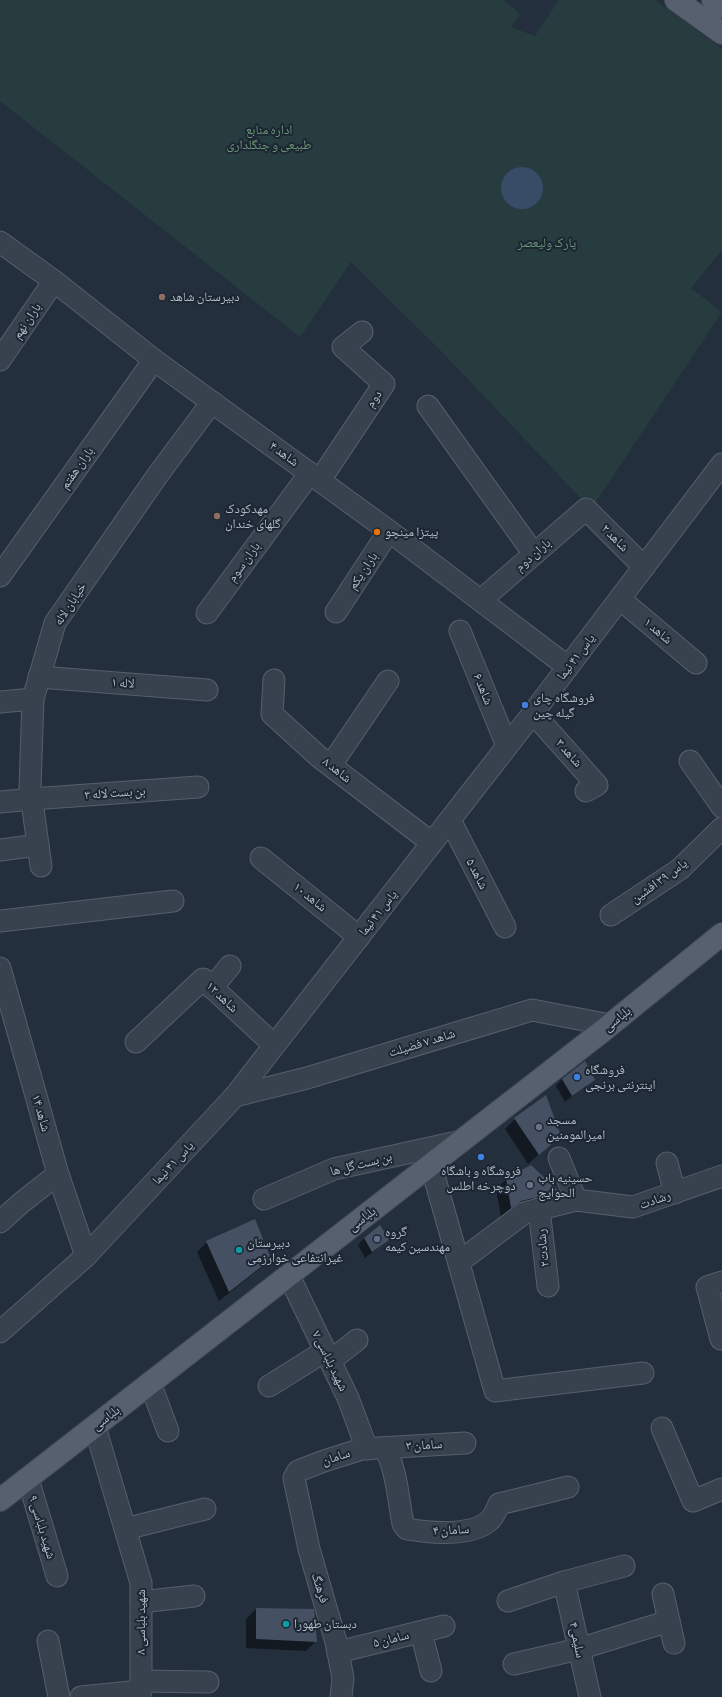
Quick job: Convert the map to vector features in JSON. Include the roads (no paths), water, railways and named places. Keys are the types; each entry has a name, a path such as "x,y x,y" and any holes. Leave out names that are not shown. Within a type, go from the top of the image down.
{"main road":[{"path":"676,0 722,33"},
{"path":"713,0 722,6"},
{"name":"بلباسی","path":"0,1500 610,1025 722,934"}],"street":[{"name":"شاهد ۴","path":"0,242 54,281 154,360 390,531 568,667"},
{"name":"باران نهم","path":"0,360 54,281"},
{"name":"دوم","path":"315,476 384,384 343,347 362,332"},
{"name":"باران هفتم","path":"0,576 154,360"},
{"name":"خیابان لاله","path":"41,866 30,788 33,699 55,623 157,476 212,402"},
{"path":"428,406 534,554"},
{"name":"یاس ۴۱ نیما","path":"0,1332 86,1256 235,1096 533,713 722,464"},
{"name":"باران سوم","path":"207,613 315,476"},
{"name":"باران دوم","path":"481,600 586,509"},
{"name":"شاهد ۲","path":"586,509 644,567"},
{"name":"باران یکم","path":"336,612 390,531"},
{"name":"شاهد ۱","path":"620,599 696,663"},
{"name":"شاهد ۶","path":"460,631 507,746"},
{"name":"لاله ۱","path":"39,677 207,690"},
{"name":"شاهد ۸","path":"274,680 272,714 331,765 432,843"},
{"path":"331,765 388,681"},
{"path":"0,702 33,699"},
{"name":"شاهد ۳","path":"533,713 597,785 586,791"},
{"path":"690,761 722,807"},
{"name":"بن بست لاله ۳","path":"0,802 198,787"},
{"name":"شاهد ۵","path":"450,820 505,927"},
{"name":"یاس ۳۹ افشین","path":"611,915 680,869 722,828"},
{"path":"0,850 38,845"},
{"name":"شاهد ۱۰","path":"261,858 359,937"},
{"path":"0,921 173,901"},
{"path":"212,988 230,966"},
{"name":"شاهد ۱۴","path":"0,968 58,1174 86,1256"},
{"name":"شاهد ۱۲","path":"136,1042 203,979 274,1045"},
{"name":"شاهد ۷ فضیلت","path":"235,1096 307,1078 532,1010 610,1025"},
{"name":"بن بست گل ها","path":"264,1199 334,1169 462,1141"},
{"path":"559,1158 576,1200"},
{"path":"667,1163 675,1192"},
{"path":"431,1165 460,1262 495,1391 643,1373"},
{"path":"0,1222 21,1203 58,1174"},
{"name":"رشادت","path":"460,1262 524,1213 576,1200 633,1208 722,1176"},
{"name":"رشادت۲","path":"539,1209 548,1286"},
{"name":"شهید بلباسی ۷","path":"289,1276 327,1356 375,1448"},
{"path":"722,1282 707,1287 722,1338"},
{"path":"269,1386 357,1340"},
{"path":"150,1383 168,1431"},
{"name":"شهید بلباسی ۸","path":"94,1427 141,1583 141,1681"},
{"path":"662,1428 693,1501 722,1489"},
{"name":"سامان ۳","path":"375,1448 465,1443"},
{"name":"سامان","path":"294,1478 298,1471 324,1460 375,1448"},
{"name":"سامان ۴","path":"375,1448 389,1453 403,1524 407,1529 436,1532 467,1532 480,1527 490,1520 500,1504 568,1487"},
{"name":"فرهنگ","path":"294,1478 309,1549 319,1588 330,1618 338,1652 343,1678 341,1697"},
{"name":"شهید بلباسی ۹","path":"28,1479 57,1576"},
{"path":"125,1529 205,1508"},
{"path":"508,1601 564,1582 624,1566"},
{"name":"سلیمی۴","path":"564,1582 590,1697"},
{"path":"663,1594 674,1643"},
{"path":"141,1602 194,1596"},
{"path":"514,1664 579,1649 669,1622"},
{"name":"سامان ۵","path":"338,1652 444,1626"},
{"path":"421,1632 431,1670"},
{"path":"48,1641 59,1697"},
{"path":"81,1697 141,1691 141,1681 208,1682"}],"water":[{"path":"522,167 537,173 543,188 537,203 522,209 507,203 501,188 507,173"}],"place":[{"name":"دبیرستان شاهد","path":"162,297"},
{"name":"مهدکودک گلهای خندان","path":"217,516"},
{"name":"پیتزا مینچو","path":"377,532"},
{"name":"فروشگاه چای گیله‌ چین","path":"525,705"},
{"name":"فروشگاه اینترنتی برنجی","path":"577,1077"},
{"name":"مسجد امیرالمومنین","path":"539,1127"},
{"name":"فروشگاه و باشگاه دوچرخه اطلس","path":"481,1157"},
{"name":"حسینیه باب الحوایج","path":"530,1185"},
{"name":"گروه مهندسین کیمه","path":"377,1239"},
{"name":"دبیرستان غیرانتفاعی خوارزمی","path":"239,1250"},
{"name":"دبستان طهورا","path":"286,1624"}],"park label":[{"name":"اداره منابع طبیعی و جنگلداری","path":"269,138"},
{"name":"پارک ولیعصر","path":"547,243"}]}
